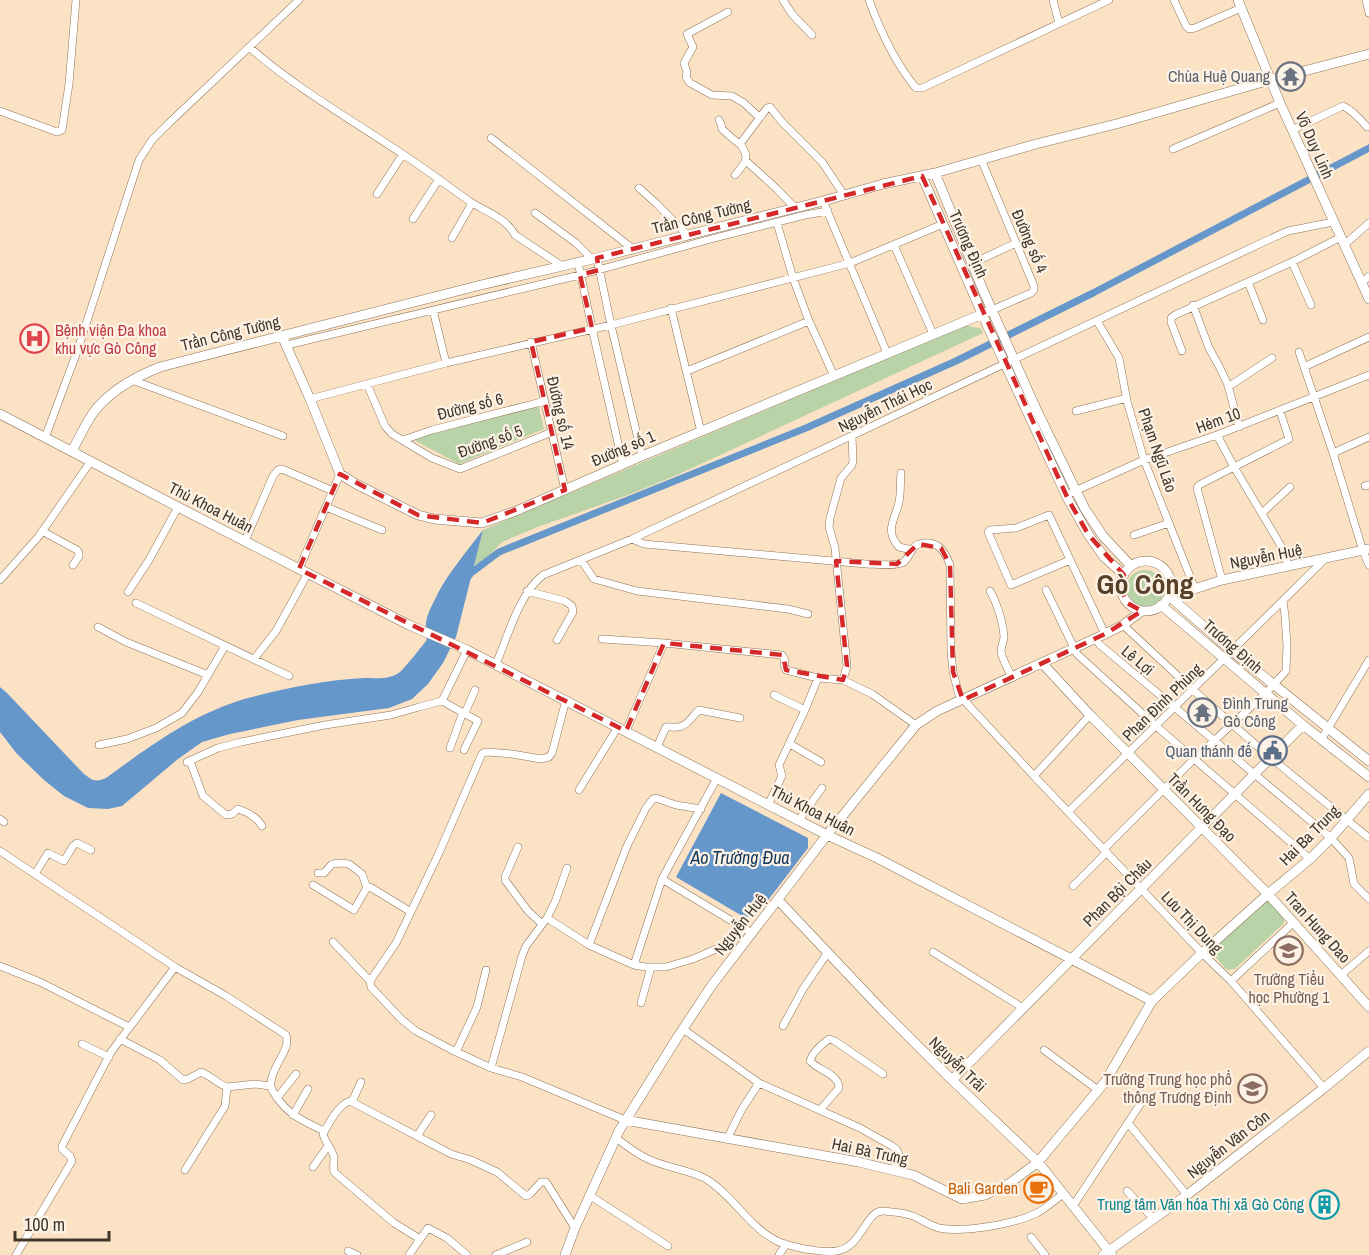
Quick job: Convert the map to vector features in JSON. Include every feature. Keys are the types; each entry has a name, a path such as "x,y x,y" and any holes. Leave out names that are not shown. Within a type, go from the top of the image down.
{"main road":[{"name":"Võ Duy Linh","path":"1239,4 1312,176 1369,299"},
{"name":"Trần Công Tường","path":"72,451 103,401 132,380 160,367 595,259 883,184 935,173 1369,54"},
{"name":"Trương Định","path":"935,173 990,317"},
{"name":"Trương Định","path":"922,176 990,317"},
{"name":"Đường số 1","path":"340,474 418,515 434,519 482,523 516,511 933,334 990,317"},
{"path":"990,317 1005,356 1077,517 1104,557 1124,575"},
{"path":"282,336 340,474"},
{"path":"1005,356 1015,359 1037,411 1085,509 1103,536 1131,566"},
{"name":"Thủ Khoa Huân","path":"0,414 178,507 410,625 496,664 1152,1000"},
{"name":"Nguyễn Huệ","path":"1169,594 1185,592 1222,580 1366,550"},
{"path":"1146,561 1162,567 1167,573 1170,580 1169,594 1161,605 1150,611 1134,608 1127,603 1121,588 1124,575 1131,566 1146,561"},
{"name":"Trương Định","path":"1169,594 1232,651 1369,761"},
{"name":"Trương Định","path":"1161,605 1265,694 1369,777"},
{"name":"Nguyễn Huệ","path":"565,1255 575,1228 625,1120 682,1029 748,931 778,900 916,725 937,711 1123,625 1142,610"},
{"name":"Trần Hưng Đạo","path":"1042,663 1128,754 1268,894"},
{"name":"Phan Bội Châu","path":"952,1080 1303,725"},
{"name":"Hai Ba Trung","path":"1268,894 1310,859 1369,794"},
{"name":"Tran Hung Dao","path":"1268,894 1369,1007"},
{"name":"Hai Bà Trưng","path":"625,1120 859,1162 913,1176 962,1199 985,1195 1010,1183 1038,1162 1105,1082 1152,1000 1268,894"},
{"name":"Nguyễn Trãi","path":"778,900 882,1010 1038,1162 1108,1254"},
{"name":"Nguyễn Văn Côn","path":"1108,1254 1187,1195 1369,1051"}],"street":[{"path":"0,111 57,132 62,130 69,84 76,0"},
{"path":"45,438 78,349 139,160 152,140 299,0"},
{"path":"783,0 792,14 812,35"},
{"path":"869,0 876,20 899,63 916,88 922,88 1109,0"},
{"path":"1053,0 1059,23"},
{"path":"1174,0 1189,28 1195,28 1239,4"},
{"path":"1366,0 1369,13"},
{"path":"728,12 687,34 693,47 684,63 686,77 690,83 712,95 729,95 744,103 759,117"},
{"path":"249,47 298,86 506,224 515,236 562,266"},
{"path":"1173,149 1280,103"},
{"path":"1292,130 1343,106 1347,107 1367,127"},
{"path":"740,144 759,117 770,107 822,162 844,195"},
{"path":"719,120 722,129 740,144 746,154 746,161 735,175"},
{"path":"491,138 633,249"},
{"path":"377,194 403,154"},
{"name":"Đường số 4","path":"981,159 1034,286 1034,290 990,317"},
{"path":"746,161 795,208"},
{"path":"413,219 439,179"},
{"path":"639,188 687,235"},
{"path":"823,201 887,354"},
{"path":"452,237 472,203"},
{"name":"Trần Công Tường","path":"287,345 580,275 711,239 828,211"},
{"path":"535,213 595,259 642,456"},
{"path":"1015,359 1288,231 1333,222"},
{"path":"777,223 793,278 809,321 834,376"},
{"path":"1182,351 1171,318 1193,305 1343,241 1369,223"},
{"path":"310,399 850,263 944,224"},
{"path":"971,264 1016,243"},
{"path":"894,245 933,334"},
{"path":"578,262 623,465"},
{"path":"1292,262 1311,305"},
{"path":"1362,283 1369,276"},
{"path":"1248,282 1263,320"},
{"path":"1193,305 1209,348 1228,387 1239,427"},
{"path":"672,308 701,432"},
{"path":"433,310 446,363"},
{"path":"687,371 809,321"},
{"name":"Phạm Ngũ Lão","path":"1097,321 1119,358 1144,460 1195,589"},
{"path":"1304,367 1369,337"},
{"name":"Đường số 14","path":"531,342 565,490"},
{"path":"1299,352 1366,550 1369,565"},
{"name":"Nguyễn Thái Học","path":"496,664 522,599 536,580 543,575 632,539 852,437 1005,356"},
{"path":"1228,387 1272,358"},
{"name":"Hẻm 10","path":"1066,495 1144,460 1239,427 1369,375"},
{"path":"132,380 283,436"},
{"name":"Đường số 5","path":"367,384 385,426 392,434 432,458 460,469 552,432"},
{"path":"1076,411 1127,398"},
{"name":"Đường số 6","path":"404,440 441,427 545,401"},
{"path":"1222,580 1197,488 1289,439 1281,411"},
{"path":"1217,435 1283,550 1288,566"},
{"path":"843,680 847,666 835,548 829,527 841,478 852,465 852,437"},
{"path":"1333,453 1369,437"},
{"path":"0,580 42,531 91,461"},
{"path":"245,541 273,476 278,470 282,469 333,491"},
{"path":"901,473 898,505 891,523 891,530 899,547 912,550"},
{"path":"254,659 276,631 304,571 340,474"},
{"path":"1262,513 1290,487"},
{"path":"128,592 149,560 178,507"},
{"path":"326,507 382,530"},
{"path":"1070,560 1011,585 988,532 1016,528 1049,515 1105,634"},
{"path":"1134,535 1169,523"},
{"path":"42,531 77,550 80,556 73,565"},
{"path":"632,539 644,544 866,564 897,564 906,560 918,544 937,545 945,554 950,565 953,672 959,695 963,700"},
{"path":"580,560 594,579 638,591 788,609 808,614"},
{"name":"Phan Đình Phùng","path":"1068,812 1325,560"},
{"path":"1046,590 1077,654 1156,726 1310,859"},
{"path":"527,591 565,601 572,606 573,612 557,640"},
{"path":"990,591 998,606 1004,638 1002,654 1012,678"},
{"path":"1073,886 1164,789 1265,694 1286,671 1283,601"},
{"path":"136,603 289,676"},
{"path":"1123,625 1271,758 1369,838"},
{"path":"98,627 126,642 208,675"},
{"path":"602,639 782,655 786,670 818,678 843,680 872,694 916,725"},
{"name":"Lê Lợi","path":"1095,639 1174,708 1331,838 1349,858 1354,884 1369,899"},
{"path":"579,790 622,729 664,643"},
{"path":"99,745 156,728 182,713 198,692 225,646"},
{"path":"442,701 464,648"},
{"path":"1321,740 1369,660"},
{"path":"768,805 782,778 780,765 818,678"},
{"path":"450,748 475,690"},
{"path":"774,695 805,710"},
{"path":"370,981 393,948 411,912 483,753 512,754 541,759 549,757 566,700"},
{"name":"Lưu Thị Dung","path":"963,700 1231,981 1324,1088"},
{"path":"262,826 256,819 241,810 238,809 226,815 205,800 188,761 218,748 241,742 325,725 391,716 442,701 478,721 464,750"},
{"path":"657,747 666,727 683,726 699,710 740,718"},
{"path":"1034,776 1090,715"},
{"path":"790,744 821,762"},
{"path":"634,965 662,879 717,778"},
{"path":"799,820 822,788"},
{"path":"590,945 627,846 646,807 656,798 676,805 701,809"},
{"path":"35,874 48,853 64,861 77,843 91,849"},
{"path":"518,847 505,880 528,911 590,945 634,965 651,968 666,967 730,943 748,931 662,879"},
{"path":"0,851 175,967 226,996 286,1035 288,1041 286,1048 275,1069 270,1086 287,1111 324,1131"},
{"path":"318,873 324,873 332,864 349,864 362,874 367,888"},
{"path":"490,1068 522,956 526,946 555,902 567,868"},
{"path":"313,885 354,910 367,888"},
{"path":"367,888 370,886 411,912"},
{"path":"1231,981 1294,922"},
{"name":"Hai Bà Trưng","path":"333,942 408,1026 490,1068 522,1077 625,1120"},
{"path":"933,951 1023,1008"},
{"path":"1341,975 1369,951"},
{"path":"783,1026 803,988 828,952"},
{"path":"0,966 40,982 129,1027"},
{"path":"16,1255 72,1161 62,1146 109,1057 175,967"},
{"path":"640,1003 651,968"},
{"path":"456,1052 476,1010 486,970"},
{"path":"682,1029 759,1083 860,1128 897,1150 899,1155 893,1170"},
{"path":"120,1039 160,1060 183,1080 201,1072 227,1087 255,1084 270,1086"},
{"path":"820,1110 839,1088 837,1079 810,1061 811,1057 829,1039 883,1074"},
{"path":"82,1044 109,1057"},
{"path":"1044,1050 1098,1090"},
{"path":"277,1098 296,1074"},
{"path":"352,1102 361,1082"},
{"path":"726,1139 759,1083"},
{"path":"185,1170 225,1106 227,1087"},
{"path":"293,1115 308,1089"},
{"path":"1073,1206 1145,1097"},
{"path":"420,1239 387,1218 334,1173 334,1158 324,1138 324,1131 346,1102 350,1101 451,1154 497,1172 526,1196 544,1180 575,1228"},
{"path":"417,1136 431,1115"},
{"path":"1128,1123 1187,1195"},
{"path":"616,1138 647,1158 694,1173 708,1180 764,1232 777,1241 825,1252 847,1248 860,1235 873,1214 879,1211 911,1215 930,1225 959,1230 1021,1219 1038,1212 1063,1194"},
{"path":"313,1167 328,1146"},
{"path":"1127,1191 1154,1218"},
{"path":"590,1195 668,1246"},
{"path":"409,1255 428,1228 447,1238 467,1255"},
{"path":"1031,1237 1045,1255"},
{"path":"496,1255 512,1252 527,1242"},
{"path":"779,1255 786,1244"},
{"path":"348,1251 357,1255"}],"highlighted area":[{"path":"922,176 1068,499 1088,534 1124,575 1121,588 1127,603 1142,611 1105,634 963,700 953,672 950,565 941,548 918,544 897,564 836,561 847,666 843,680 786,670 783,655 664,643 626,731 299,569 340,474 418,515 482,523 565,490 531,342 592,328 580,275 599,270 597,258"}],"green space":[{"path":"966,325 981,329 983,333 677,475 502,542 472,574 483,530"},
{"path":"538,404 544,429 459,464 414,440 412,436"},
{"path":"1145,570 1159,575 1164,589 1159,603 1145,608 1131,603 1126,589 1131,575"},
{"path":"1269,899 1284,917 1284,923 1235,969 1227,970 1211,952 1212,943"}],"water":[{"path":"483,530 456,637 443,663 428,684 412,699 389,708 298,720 202,742 122,806 108,809 88,808 64,796 17,754 0,732 0,687 83,773 91,779 99,780 106,778 191,721 228,704 306,685 396,675 426,641 429,611 438,593"},
{"name":"Ao Trường Đua","path":"721,793 808,838 808,848 755,917 744,917 676,877"}],"waterway":[{"path":"467,578 499,552 806,428 956,361 1093,293 1369,148"}],"place":[{"name":"Chùa Huệ Quang","path":"1291,76"},
{"name":"Bệnh viện Đa khoa khu vực Gò Công","path":"34,339"},
{"name":"Đình Trung Gò Công","path":"1202,712"},
{"name":"Quan thánh đế","path":"1273,751"},
{"name":"Trường Tiểu học Phường 1","path":"1289,951"},
{"name":"Trường Trung học phổ thông Trương Định","path":"1253,1088"},
{"name":"Bali Garden","path":"1039,1188"},
{"name":"Trung tâm Văn hóa Thị xã Gò Công","path":"1325,1204"}],"district":[{"name":"Gò Công","path":"1145,584"}]}
